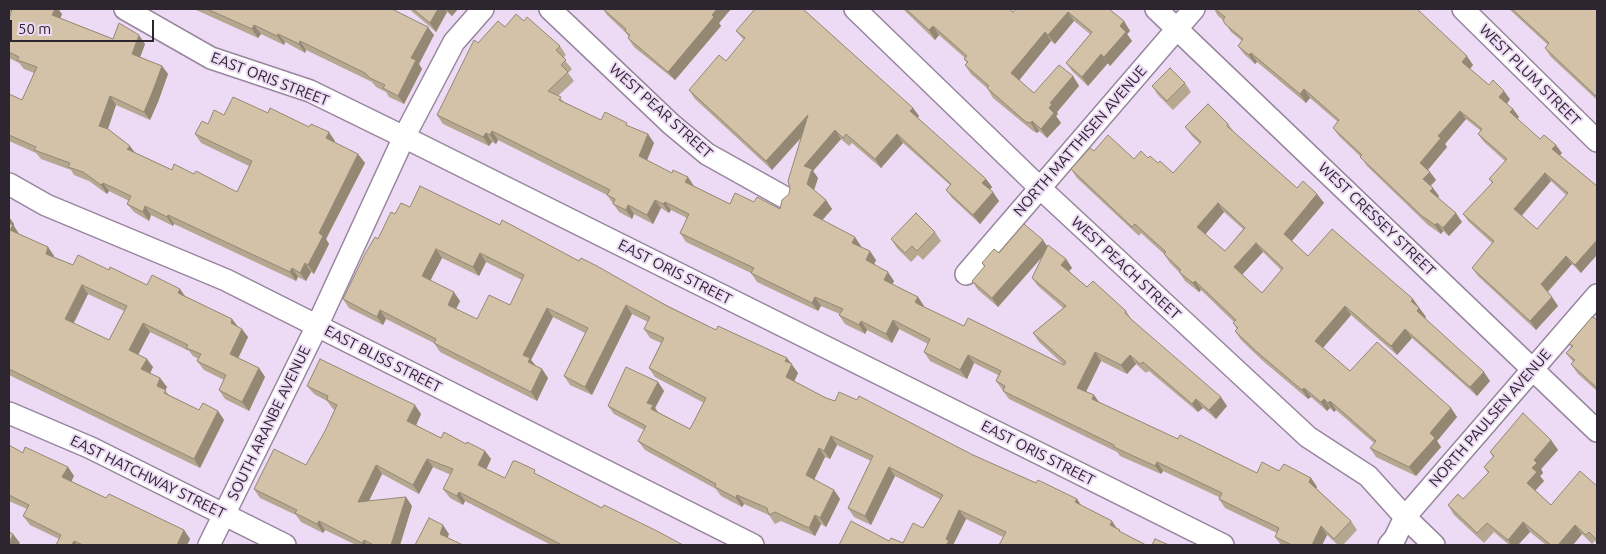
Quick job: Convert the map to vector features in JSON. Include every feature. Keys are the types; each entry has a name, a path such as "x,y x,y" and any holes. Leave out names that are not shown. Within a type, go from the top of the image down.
{"street":[{"name":"EAST ORIS STREET","path":"125,9 212,58 310,91 1223,545"},
{"name":"SOUTH ARANBE AVENUE","path":"209,545 317,326 404,137 454,42 483,9"},
{"name":"WEST PEAR STREET","path":"550,9 671,124 707,154 784,197"},
{"name":"WEST PEACH STREET","path":"855,9 1040,188 1308,438 1368,476 1405,517 1434,545"},
{"name":"WEST CRESSEY STREET","path":"1156,9 1534,368 1597,431"},
{"name":"NORTH MATTHISEN AVENUE","path":"966,274 1194,9"},
{"name":"WEST PLUM STREET","path":"1463,9 1597,141"},
{"name":"EAST BLISS STREET","path":"9,184 46,205 226,280 754,545"},
{"name":"NORTH PAULSEN AVENUE","path":"1389,545 1396,538 1405,517 1597,295"},
{"name":"EAST HATCHWAY STREET","path":"9,413 91,448 285,545"}],"building":[{"path":"12,9 55,9 52,15 113,39 119,23 139,35 132,54 162,66 144,112 110,96 99,126 108,129 130,146 127,149 172,170 174,164 194,174 196,171 237,192 252,161 195,134 202,121 208,124 214,110 224,115 233,97 268,113 270,108 309,127 311,124 329,132 326,138 358,154 319,233 323,236 308,265 305,263 300,273 292,268 290,272 168,215 167,217 145,206 143,212 127,204 131,196 103,183 101,185 83,172 68,167 70,163 34,150 36,147 9,135 9,94 22,100 37,67 17,60 19,57 9,52 9,19"},
{"path":"207,9 392,9 428,27 411,58 416,60 398,96 383,88 385,85 370,78 365,73 300,41 299,44 254,25 252,29"},
{"path":"413,9 438,9 430,23"},
{"path":"603,9 717,9 712,15 714,17 668,72 628,38 630,35 625,31 626,29"},
{"path":"755,9 803,9 913,108 910,111 986,179 982,183 993,192 973,215 946,190 951,184 897,134 875,159 846,134 843,138 835,130 804,166 812,169 807,184 826,200 813,215 855,237 852,243 870,251 866,260 888,272 884,280 918,297 915,302 918,304 964,326 968,318 1064,365 1066,362 1033,333 1066,306 1032,278 1048,245 1066,259 1061,265 1087,287 1093,281 1126,311 1125,313 1132,320 1221,397 1209,410 1196,399 1192,404 1143,362 1140,364 1130,355 1121,365 1095,352 1077,388 1094,395 1092,399 1178,439 1180,435 1257,473 1262,462 1279,471 1284,464 1311,478 1309,482 1351,521 1334,539 1321,526 1312,545 1292,545 1275,537 1279,528 1219,499 1222,493 1157,462 1155,466 1114,447 1114,445 1003,391 1005,386 996,381 1001,371 968,355 960,370 924,352 930,339 893,320 886,334 861,321 859,325 839,315 843,309 815,297 812,303 751,273 754,268 680,233 689,214 665,202 663,204 655,200 647,215 628,205 626,210 613,204 615,199 607,195 610,190 492,131 490,135 486,133 483,137 437,115 474,40 478,43 498,21 505,27 516,14 524,21 527,17 560,46 556,50 566,60 561,65 568,72 548,91 561,97 559,100 601,120 605,112 627,123 626,125 648,134 639,156 672,173 673,170 688,177 685,182 730,204 735,193 754,202 757,197 780,209 782,200 789,194 788,181 808,115 766,161 689,90 719,55 726,61 745,38 736,31"},
{"path":"906,9 1009,9 1013,12 1016,9 1109,9 1124,21 1120,26 1126,32 1104,57 1101,54 1082,77 1066,63 1092,32 1068,12 1048,35 1045,32 1011,73 1034,93 1059,65 1073,76 1050,103 1052,104 1049,108 1054,113 1041,129 1032,121 1031,123 1026,122 987,88 989,86 965,65 968,62 964,59 967,56 933,26 929,30"},
{"path":"1215,9 1417,9 1467,56 1462,62 1489,85 1493,80 1504,91 1499,97 1513,109 1510,112 1540,139 1544,135 1556,145 1552,149 1597,186 1597,240 1575,265 1566,256 1541,284 1552,297 1530,321 1472,268 1494,241 1463,214 1493,182 1489,179 1507,159 1478,134 1482,129 1460,111 1438,136 1441,138 1420,163 1430,172 1423,179 1433,188 1430,191 1456,213 1443,228 1437,223 1435,225 1422,216 1360,157 1362,155 1333,128 1339,120 1304,89 1300,94 1251,53 1249,55 1238,46 1243,39 1225,24 1223,20 1225,17","holes":["1545,173 1568,193 1537,229 1514,209"]},
{"path":"1512,9 1597,9 1597,97 1545,48 1549,43"},
{"path":"1170,68 1185,83 1167,101 1152,86"},
{"path":"1208,104 1228,124 1227,126 1297,188 1303,181 1317,194 1284,234 1308,256 1332,229 1413,299 1411,301 1419,308 1417,311 1484,372 1470,387 1405,329 1391,346 1345,306 1315,341 1350,371 1377,342 1451,408 1430,433 1435,438 1409,467 1370,448 1376,441 1330,401 1328,403 1324,399 1321,402 1304,388 1302,390 1257,352 1235,331 1238,328 1233,323 1236,320 1195,281 1193,283 1179,272 1181,270 1164,254 1166,252 1135,224 1132,227 1071,169 1090,148 1094,151 1108,135 1134,159 1141,151 1148,158 1150,156 1158,163 1160,161 1173,173 1201,142 1185,127","holes":["1218,203 1245,228 1225,251 1197,227","1256,243 1283,268 1262,293 1234,267"]},
{"path":"420,186 500,225 502,220 579,261 581,258 597,266 667,306 716,330 718,326 787,358 785,361 792,364 786,377 826,398 835,401 839,392 857,400 859,396 973,455 1036,483 1038,480 1077,499 1075,502 1112,521 1110,525 1146,545 999,545 1006,532 959,510 946,539 949,541 946,545 839,545 851,521 889,541 891,538 903,543 913,523 923,528 943,495 889,467 865,516 848,508 873,456 831,436 824,451 819,448 806,475 834,490 820,518 815,515 809,528 775,512 769,515 767,508 737,495 736,498 715,487 716,484 638,441 646,426 608,406 626,367 658,382 647,403 653,405 651,409 690,429 706,398 649,368 664,338 644,329 650,317 626,305 585,387 564,376 588,328 547,308 523,355 530,358 528,362 542,369 531,392 434,343 436,339 380,310 377,317 343,299 365,254 375,237 378,239 391,212 395,214 401,203 410,207","holes":["436,249 473,267 480,253 524,275 510,305 489,295 477,319 448,305 454,292 422,276"]},
{"path":"916,213 935,232 917,251 912,246 905,253 891,239"},
{"path":"9,223 13,225 10,230 48,247 46,254 73,265 78,255 109,270 110,267 147,285 152,275 180,289 178,293 232,319 231,323 242,329 230,354 259,368 242,402 219,390 226,375 197,361 201,354 186,348 188,345 143,323 129,350 147,359 141,369 160,378 157,386 166,390 164,393 199,410 203,403 218,411 194,459 9,369","holes":["82,285 127,306 109,340 65,319"]},
{"path":"1024,224 1043,240 992,298 972,281 985,266 982,263 994,249 999,253"},
{"path":"1592,317 1597,318 1597,388 1571,364 1575,360 1566,353 1573,346 1569,344"},
{"path":"320,359 415,405 407,421 441,438 444,432 466,444 467,442 485,451 478,465 505,478 513,461 516,461 535,470 534,473 602,508 604,505 683,545 562,545 459,492 457,496 443,489 453,469 427,459 413,485 376,465 358,502 406,497 391,545 374,545 364,540 362,543 319,521 317,524 295,513 297,510 254,489 274,449 306,465 325,431 337,405 327,400 328,396 307,386"},
{"path":"1523,413 1551,440 1534,460 1537,463 1532,468 1537,472 1527,483 1551,505 1580,471 1597,486 1597,540 1589,532 1586,535 1575,525 1558,545 1551,545 1523,522 1508,540 1487,523 1477,533 1448,505 1458,494 1463,499 1489,472 1484,467 1494,456 1490,452"},
{"path":"9,445 23,453 25,447 68,467 62,477 106,498 109,494 184,530 177,545 83,545 74,541 72,545 56,545 61,535 23,516 29,505 9,495"},
{"path":"429,518 443,525 440,534 463,545 415,545"},
{"path":"9,532 13,534 9,544"},
{"path":"1155,539 1169,545 1152,545"}]}
